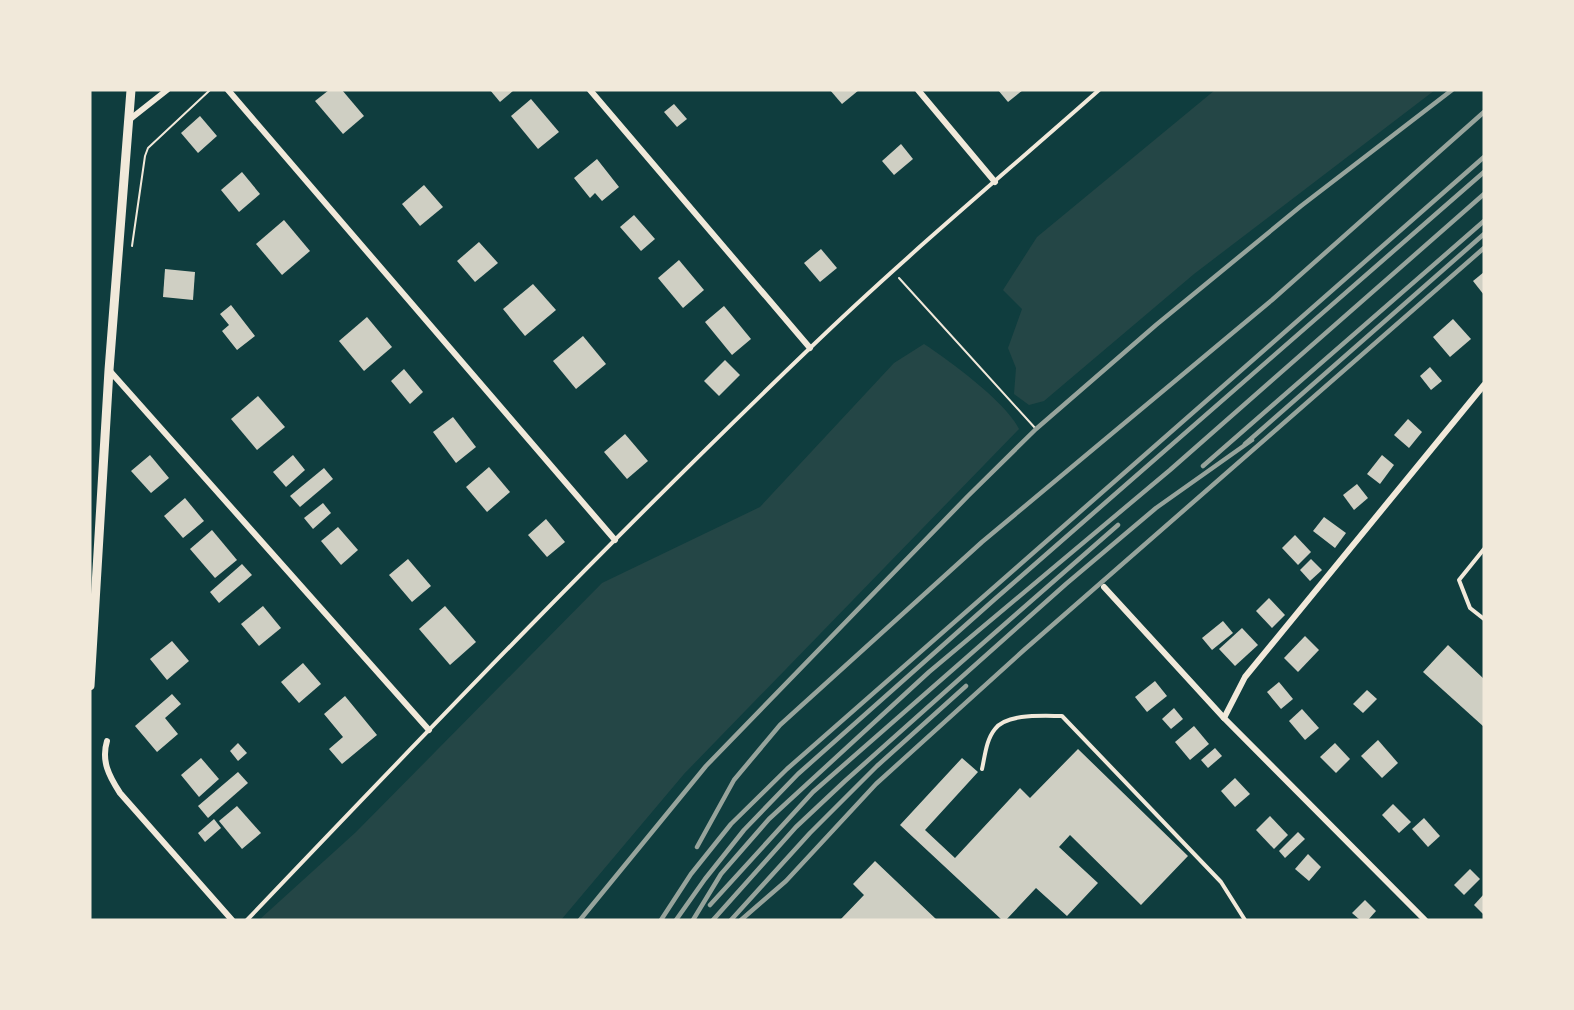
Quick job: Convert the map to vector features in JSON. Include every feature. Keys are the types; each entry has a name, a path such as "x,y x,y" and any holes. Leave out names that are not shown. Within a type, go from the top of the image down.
{"main road":[{"path":"90,686 109,370 131,90"}],"street":[{"path":"129,120 167,90"},
{"path":"228,90 615,540"},
{"path":"590,90 810,348"},
{"path":"918,90 995,182"},
{"path":"109,370 429,730"},
{"path":"1224,718 1245,677 1484,385"},
{"path":"1104,587 1224,718 1425,920"},
{"path":"107,741 104,749 106,769 120,793 232,920"}],"lane":[{"path":"247,920 615,540 810,348 1099,90"},
{"path":"1484,549 1459,580 1470,608 1484,619"},
{"path":"982,769 989,739 996,727 1015,717 1062,716 1221,882 1245,920"}],"path":[{"path":"132,248 148,147 210,90"},
{"path":"893,272 1036,429"}],"shaded area":[{"path":"1215,90 1435,90 1194,274 1044,401 1029,405 1014,394 1016,368 1008,348 1022,309 1003,290 1037,237"},
{"path":"924,344 962,371 990,395 1012,418 1019,429 684,774 561,920 259,920 356,832 602,583 760,507 894,363"}],"building":[{"path":"329,90 342,90 364,116 343,134 315,101"},
{"path":"490,90 514,90 500,102"},
{"path":"830,90 859,90 842,104"},
{"path":"998,90 1023,90 1008,102"},
{"path":"531,99 559,132 538,149 511,116"},
{"path":"674,104 687,119 677,127 664,112"},
{"path":"200,116 217,136 198,153 181,133"},
{"path":"901,144 913,159 894,175 882,161"},
{"path":"597,159 619,187 602,201 595,193 590,198 574,178"},
{"path":"242,172 260,194 239,212 221,190"},
{"path":"424,185 443,207 420,226 402,204"},
{"path":"634,215 655,239 641,251 620,227"},
{"path":"284,220 310,251 282,275 256,244"},
{"path":"479,242 498,263 475,282 457,261"},
{"path":"821,249 837,268 820,282 804,263"},
{"path":"679,260 704,290 683,308 658,278"},
{"path":"165,269 195,272 193,300 163,297"},
{"path":"1484,272 1484,295 1473,281"},
{"path":"533,284 556,310 525,336 503,309"},
{"path":"231,305 255,336 237,350 222,331 229,325 220,314"},
{"path":"724,306 751,339 732,355 705,322"},
{"path":"367,317 392,347 364,371 339,341"},
{"path":"1453,319 1471,339 1450,357 1433,337"},
{"path":"583,336 606,364 576,389 553,361"},
{"path":"725,360 740,375 719,396 704,381"},
{"path":"1430,367 1442,381 1431,390 1420,376"},
{"path":"404,369 423,392 410,404 391,381"},
{"path":"258,396 285,427 257,450 231,419"},
{"path":"453,417 476,447 456,463 433,432"},
{"path":"1408,419 1422,432 1409,448 1394,435"},
{"path":"625,434 648,461 627,479 604,452"},
{"path":"150,455 169,478 151,493 131,471"},
{"path":"293,455 305,470 286,487 273,472"},
{"path":"1382,455 1394,465 1380,484 1367,474"},
{"path":"489,467 510,492 487,512 466,487"},
{"path":"324,468 333,479 300,507 290,496"},
{"path":"1357,484 1368,498 1354,510 1343,495"},
{"path":"185,498 204,521 183,538 164,516"},
{"path":"323,503 331,513 313,529 304,518"},
{"path":"1324,517 1346,533 1335,548 1313,531"},
{"path":"546,519 565,542 547,557 528,535"},
{"path":"338,527 358,550 341,565 321,541"},
{"path":"212,530 237,560 215,578 190,549"},
{"path":"1295,535 1311,552 1298,565 1282,548"},
{"path":"408,559 431,586 412,602 389,575"},
{"path":"1311,559 1322,570 1310,581 1300,570"},
{"path":"242,564 252,575 219,603 210,592"},
{"path":"1269,598 1285,615 1272,628 1256,611"},
{"path":"263,606 281,628 259,646 241,624"},
{"path":"445,606 476,642 450,665 419,629"},
{"path":"1223,621 1233,633 1212,650 1202,638"},
{"path":"1242,628 1258,645 1235,666 1219,649"},
{"path":"1305,636 1319,650 1298,672 1284,658"},
{"path":"172,641 189,661 167,680 150,659"},
{"path":"1448,645 1484,679 1484,727 1423,672"},
{"path":"303,663 321,684 299,703 281,682"},
{"path":"1155,681 1167,696 1147,712 1135,697"},
{"path":"1279,682 1293,699 1281,709 1267,692"},
{"path":"1367,690 1377,699 1363,713 1353,704"},
{"path":"172,694 181,704 165,718 178,734 157,752 135,726"},
{"path":"345,696 377,735 342,764 329,749 343,737 324,714"},
{"path":"1174,708 1183,719 1171,729 1162,719"},
{"path":"1302,709 1319,728 1305,740 1289,721"},
{"path":"1194,726 1209,744 1190,760 1175,742"},
{"path":"1378,740 1398,763 1382,778 1361,756"},
{"path":"238,743 247,753 238,761 230,751"},
{"path":"1335,743 1350,759 1336,773 1320,757"},
{"path":"1215,748 1222,756 1208,768 1201,760"},
{"path":"1078,749 1188,856 1141,905 1070,835 1059,847 1098,883 1067,916 1036,888 1006,920 1002,920 900,825 962,758 978,772 925,830 955,858 1020,788 1030,798"},
{"path":"201,758 219,779 199,797 181,775"},
{"path":"238,772 248,783 208,818 198,806"},
{"path":"1235,778 1250,794 1235,807 1221,791"},
{"path":"1393,804 1411,822 1399,833 1382,815"},
{"path":"237,806 261,833 242,849 219,821"},
{"path":"1270,816 1288,835 1274,849 1256,830"},
{"path":"1424,818 1440,836 1428,847 1412,829"},
{"path":"214,819 221,828 205,842 198,833"},
{"path":"1298,832 1305,839 1285,858 1279,851"},
{"path":"1308,854 1321,867 1309,881 1295,869"},
{"path":"875,861 937,920 840,920 864,895 853,884"},
{"path":"1470,869 1480,879 1464,895 1454,885"},
{"path":"1484,894 1484,915 1474,905"},
{"path":"1365,900 1376,911 1368,920 1360,920 1352,913"}],"railway":[{"path":"580,920 706,766 1036,429 1156,325 1301,206 1452,90"},
{"path":"697,847 734,780 780,725 982,542 1272,300 1484,112"},
{"path":"661,920 691,874 731,824 787,769 1484,157"},
{"path":"676,920 744,830 798,774 1484,172"},
{"path":"693,920 721,874 769,819 929,672 1170,470 1484,194"},
{"path":"1203,466 1484,221"},
{"path":"1245,444 1484,234"},
{"path":"741,920 786,881 876,784 1024,650 1484,248"},
{"path":"713,920 796,827 1066,584 1156,508 1252,440"},
{"path":"710,905 813,792 1118,525"},
{"path":"731,920 810,833 877,766 966,686"}]}
